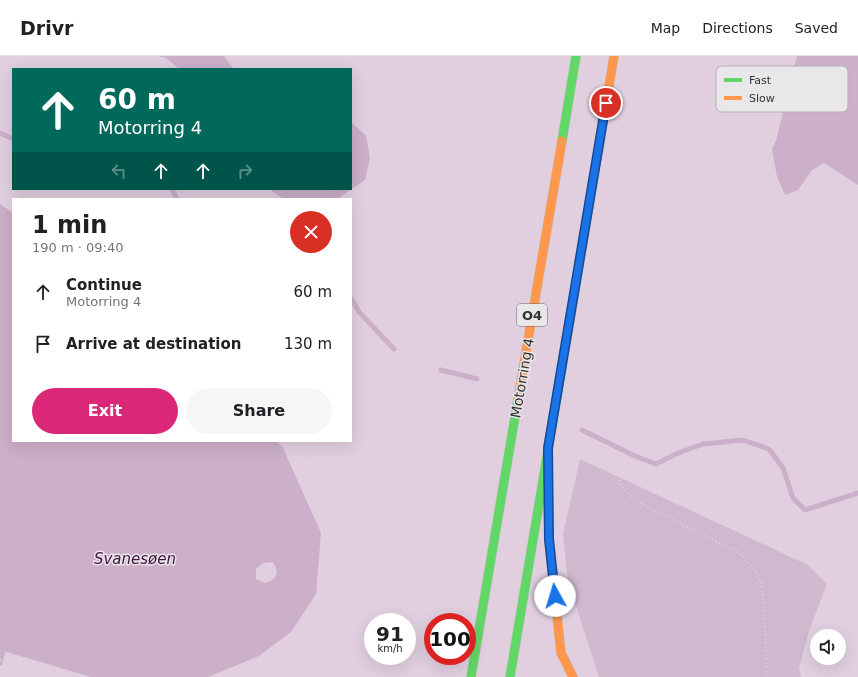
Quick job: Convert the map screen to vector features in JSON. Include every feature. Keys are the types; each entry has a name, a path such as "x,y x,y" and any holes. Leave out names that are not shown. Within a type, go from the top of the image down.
{"highway":[{"name":"Motorring 4","path":"471,677 576,56"},
{"path":"510,677 614,56"},
{"path":"548,448 549,539 561,653 573,677"}],"path":[{"path":"335,512 361,498 389,471 410,438 407,389 447,252 449,239 454,182 453,56"},
{"path":"449,239 459,214 471,164 477,127 483,56"},
{"path":"720,66 722,56"},
{"path":"0,70 4,72 12,72"},
{"path":"581,446 648,478 738,512 797,532 831,535 857,528 850,482 829,431 825,381 796,357 681,296 716,91"},
{"path":"0,186 25,198"},
{"path":"361,498 372,462 375,362 379,348 389,351"},
{"path":"352,364 375,362"},
{"path":"439,374 457,389 475,397"},
{"path":"414,677 450,448 457,389"},
{"path":"410,438 416,438 433,431 441,415 456,403"},
{"path":"237,677 305,638 320,618 332,587 341,527 330,498 298,442"},
{"path":"614,462 621,486 636,501 740,553 753,568 761,583 764,606 767,677"},
{"path":"850,482 858,475"},
{"path":"0,660 42,677"}],"shaded area":[{"path":"0,56 858,56 858,677 0,677"},
{"path":"580,459 808,565 827,584 809,631 799,668 801,677 599,677 568,581 563,534"}],"water":[{"path":"158,56 224,56 233,68 178,68 166,58"},
{"path":"797,56 858,56 858,185 824,163 812,170 798,190 785,195 777,177 772,149 776,141 783,112 848,112 848,66 795,66"},
{"path":"352,123 366,136 370,158 365,180 352,189"},
{"path":"270,190 350,190 338,198 282,198"},
{"name":"Svanesøen","path":"0,204 12,212 12,442 278,442 283,448 321,533 316,594 291,632 259,656 208,677 91,677 0,650","holes":["273,562 277,572 273,580 265,583 256,579 256,569 263,563"]}],"waterway":[{"path":"0,133 12,139"},
{"path":"172,190 176,198"},
{"path":"352,300 359,312 394,349"},
{"path":"441,370 477,379"},
{"path":"582,430 635,456 656,464 678,453 703,444 743,440 769,449 783,468 793,498 805,510 858,493"},
{"path":"0,663 3,651"}],"traffic: fast":[{"path":"562,141 576,56"},
{"path":"510,677 570,319"},
{"path":"471,677 518,399"}],"traffic: slow":[{"path":"570,319 614,56"},
{"path":"518,399 562,141"},
{"path":"548,507 549,539 561,653 573,677"}],"route":[{"path":"555,596 549,539 548,448 606,103"}]}
